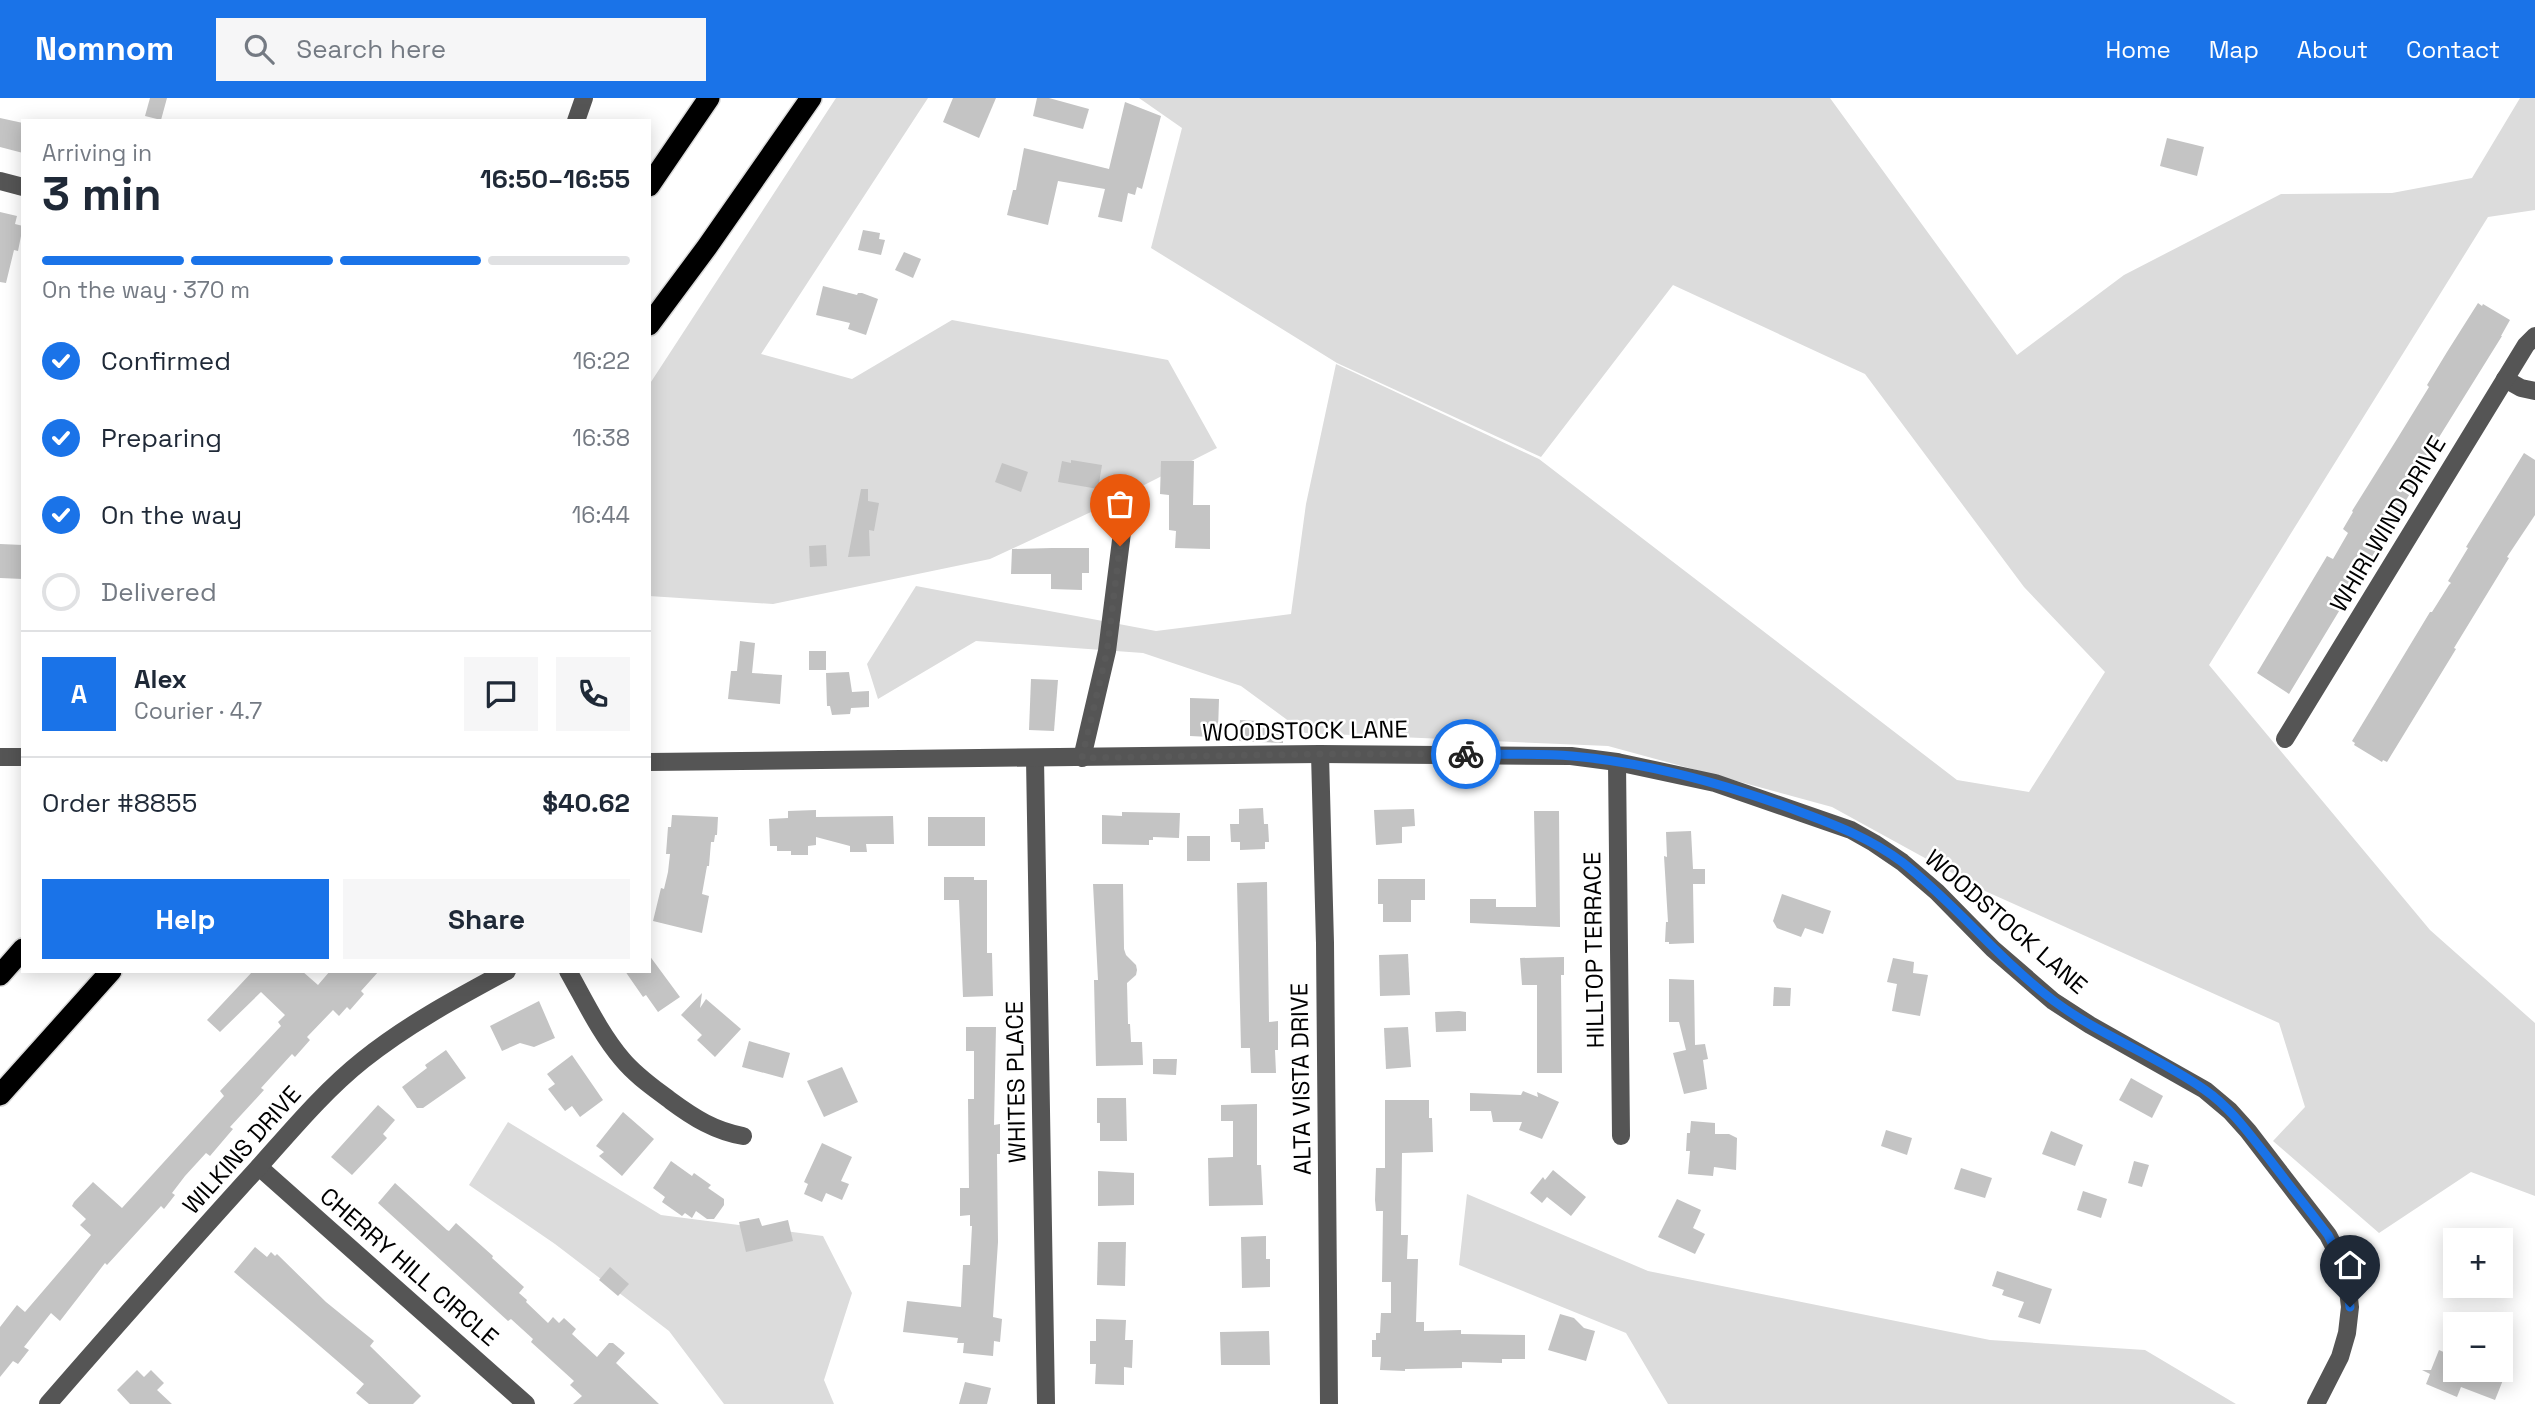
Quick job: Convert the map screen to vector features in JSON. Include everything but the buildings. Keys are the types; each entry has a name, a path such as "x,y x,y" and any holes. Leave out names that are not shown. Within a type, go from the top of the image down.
{"highway":[{"path":"651,183 709,98"},
{"path":"651,322 811,98"},
{"path":"0,975 21,951"},
{"path":"0,1096 109,973"}],"street":[{"path":"577,119 584,98"},
{"path":"0,181 21,186"},
{"name":"WHIRLWIND DRIVE","path":"2285,739 2526,345 2535,336"},
{"path":"2505,379 2521,388 2535,391"},
{"path":"1082,758 1107,651 1126,501"},
{"name":"WOODSTOCK LANE","path":"651,762 1320,754 1571,756 1616,762 1715,783 1851,830 1902,862 1937,892 1993,949 2053,1000 2090,1025 2205,1090 2230,1111 2328,1235 2340,1258 2350,1307 2347,1333 2340,1357 2316,1404"},
{"name":"ALTA VISTA DRIVE","path":"1320,754 1325,943 1329,1404"},
{"path":"0,757 21,757"},
{"name":"WHITES PLACE","path":"1035,759 1046,1404"},
{"name":"HILLTOP TERRACE","path":"1616,762 1621,1136"},
{"name":"WILKINS DRIVE","path":"48,1404 152,1284 325,1095 361,1062 412,1024 503,973"},
{"path":"569,973 603,1033 622,1059 641,1078 688,1114 709,1126 720,1132 743,1136"},
{"name":"CHERRY HILL CIRCLE","path":"259,1167 526,1404"}],"shaded area":[{"path":"836,98 928,98 761,354 852,379 952,320 1168,360 1217,448 1091,512 990,559 773,604 651,596 651,382"},
{"path":"1139,98 1830,98 2017,355 2124,275 2281,194 2392,193 2472,178 2520,98 2535,98 2535,210 2488,217 2209,665 2430,930 2535,1023 2535,1196 2471,1172 2379,1233 2273,1141 2305,1107 2279,1023 1985,891 1832,807 1608,746 1305,733 1241,686 1143,653 976,641 878,699 867,664 916,586 1156,631 1291,614 1306,504 1336,364 1539,459 1957,780 2029,792 2105,672 2024,587 1865,374 1673,285 1541,457 1337,363 1151,248 1182,128"},
{"path":"508,1122 661,1215 823,1236 852,1293 824,1380 834,1404 724,1404 669,1331 555,1244 469,1185"},
{"path":"1467,1194 1648,1271 1990,1340 2145,1350 2236,1404 1668,1404 1626,1333 1459,1265"}],"way so far":[{"path":"1120,546 1107,651 1082,758 1466,754"}],"route":[{"path":"1466,754 1571,756 1616,762 1715,783 1851,830 1874,843 1902,862 1937,892 1993,949 2053,1000 2090,1025 2205,1090 2230,1111 2328,1235 2340,1258 2350,1307"}]}
